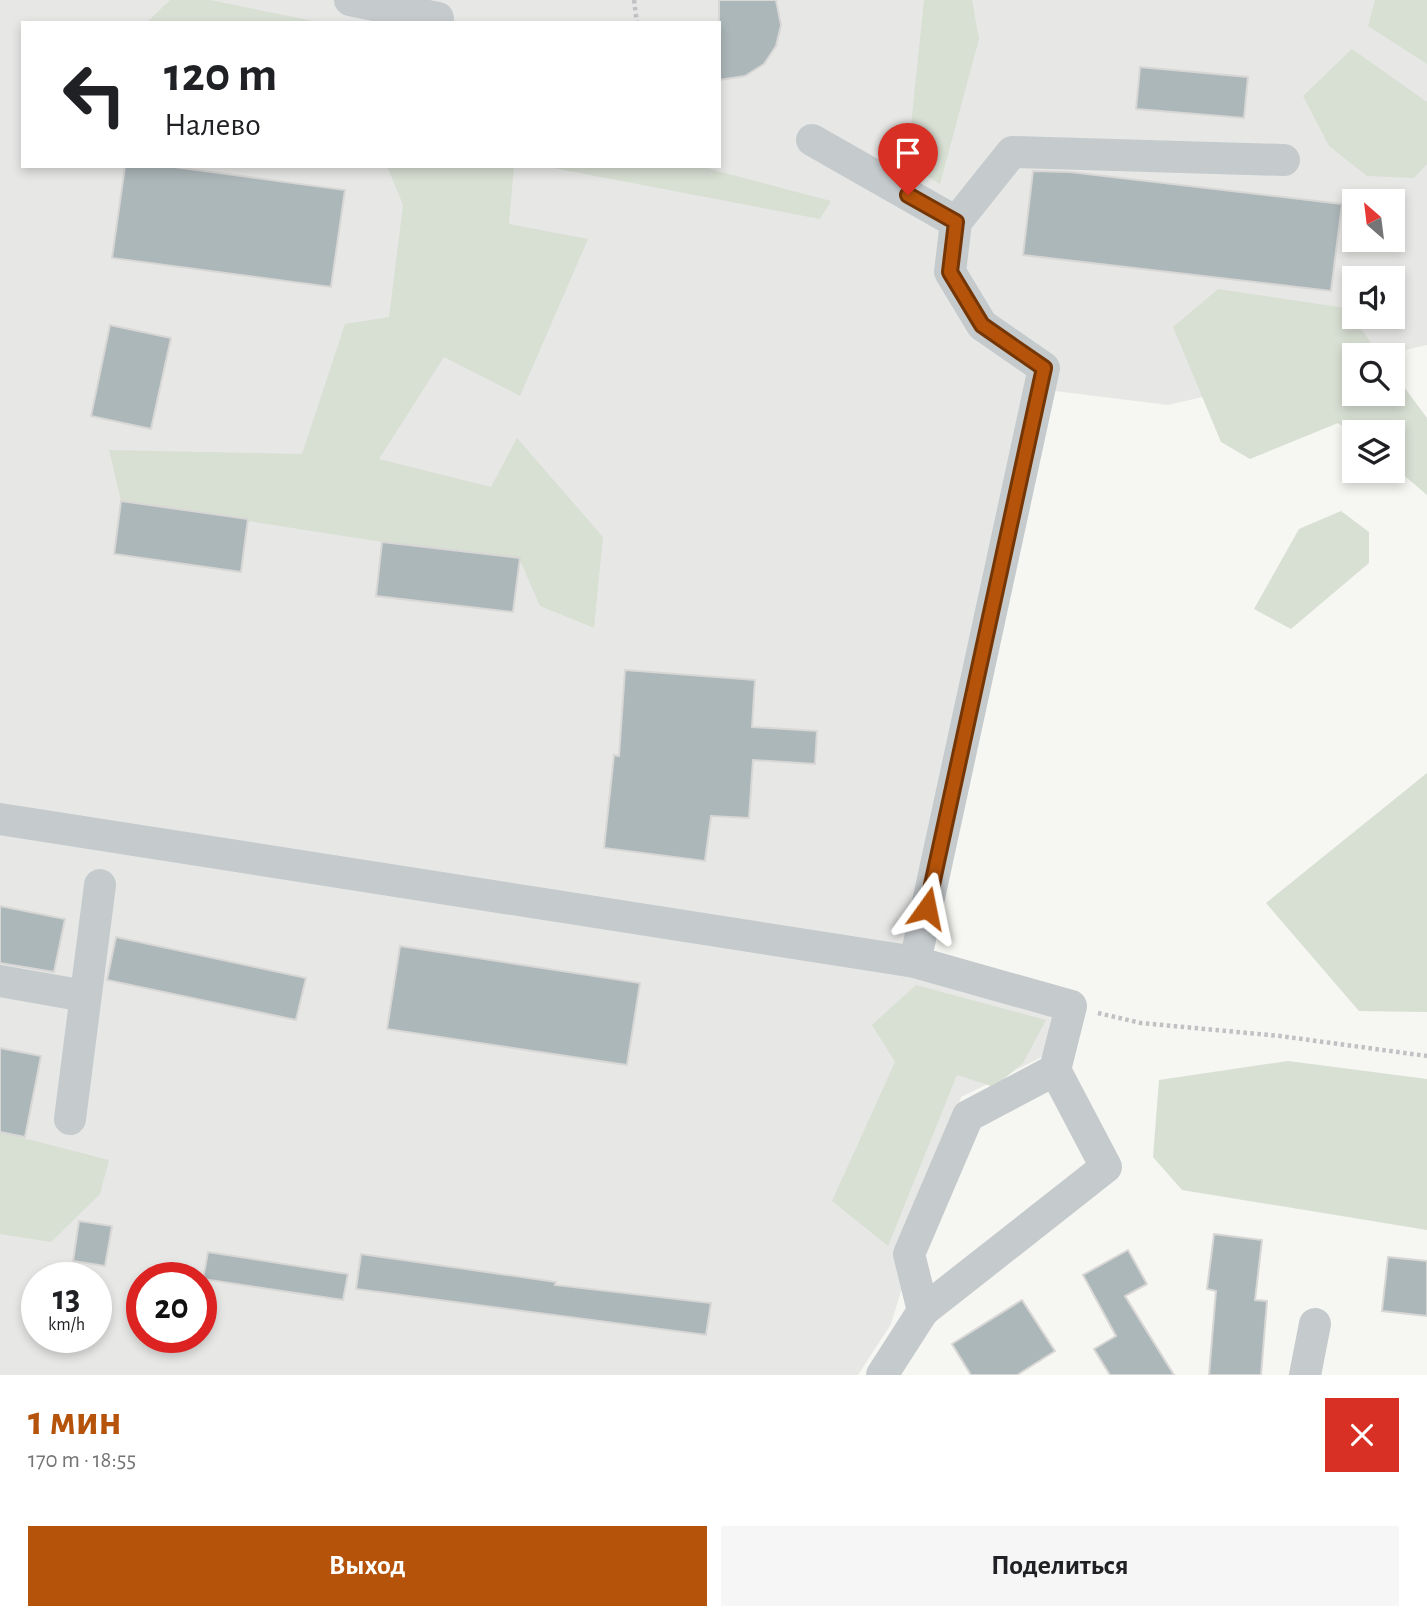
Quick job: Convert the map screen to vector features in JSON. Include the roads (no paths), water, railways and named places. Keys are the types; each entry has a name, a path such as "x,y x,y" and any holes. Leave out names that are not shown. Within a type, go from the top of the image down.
{"street":[{"path":"350,0 438,18"},
{"path":"812,140 956,222"},
{"path":"915,962 1044,368 982,325 950,272 956,222 1012,152 1284,160"},
{"path":"0,819 915,962 1071,1006 1055,1070 1106,1167 923,1311 882,1375"},
{"path":"70,1119 100,885"},
{"path":"0,981 85,996"},
{"path":"923,1311 909,1254 968,1116 1055,1070"},
{"path":"1305,1375 1315,1324"}]}
